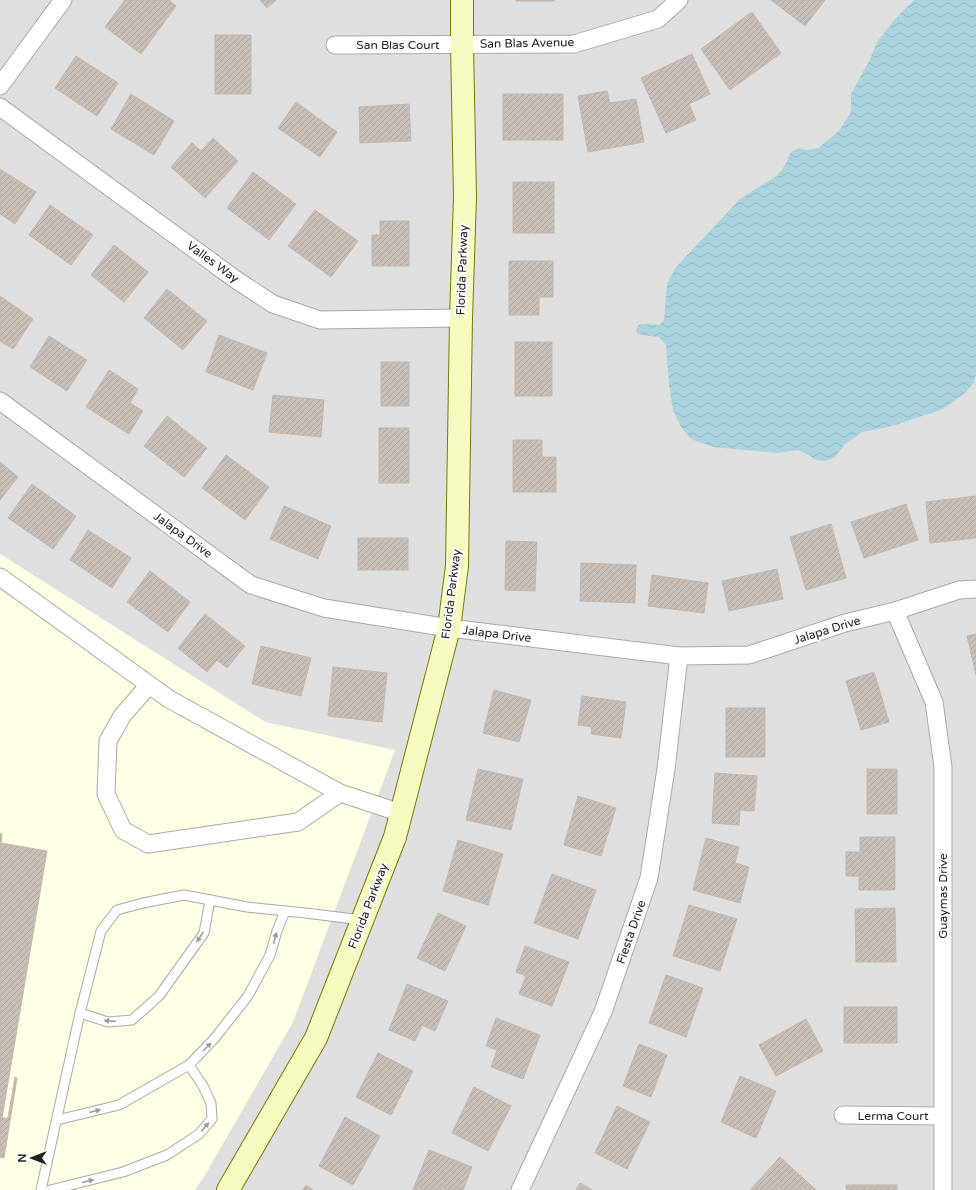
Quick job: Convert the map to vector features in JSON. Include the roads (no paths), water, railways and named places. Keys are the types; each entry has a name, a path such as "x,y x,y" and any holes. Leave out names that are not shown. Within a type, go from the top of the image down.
{"street":[{"path":"0,86 63,0"},
{"name":"Florida Parkway","path":"228,1190 316,1038 395,837 449,628 457,566 460,318 465,197 462,0"},
{"name":"San Blas Avenue","path":"462,45 574,44 658,18 679,0"},
{"name":"San Blas Court","path":"335,45 462,45"},
{"name":"Valles Way","path":"0,108 273,304 320,320 460,318"},
{"name":"Jalapa Drive","path":"0,401 251,585 324,608 449,628 679,656 749,655 845,624 895,611 959,590 976,589"},
{"path":"0,577 169,699 340,793 401,813"},
{"name":"Guaymas Drive","path":"895,611 934,702 943,767 943,1190"},
{"name":"Fiesta Drive","path":"520,1190 603,1012 649,878 666,769 679,656"},
{"path":"149,685 122,716 108,740 106,794 123,830 148,844 298,822 340,793"},
{"name":"Lerma Court","path":"843,1115 942,1116"}],"lane":[{"path":"41,1190 58,1120 80,1013 101,931 117,910 143,902 184,895 247,907 362,920"},
{"path":"80,1013 108,1022 132,1020 159,996 204,933 210,900"},
{"path":"58,1120 119,1105 189,1066 214,1039 248,996 270,955 285,911"},
{"path":"50,1190 122,1172 167,1155 200,1134 212,1119 211,1103 203,1086 189,1066"}],"water":[{"path":"914,0 976,0 976,374 974,383 964,394 943,409 892,426 862,432 844,445 835,457 826,461 816,460 798,450 777,453 713,447 691,439 681,427 673,410 669,385 666,345 659,337 642,335 637,333 636,330 639,325 659,325 664,320 667,284 676,267 740,199 778,175 791,152 799,148 806,150 818,148 839,131 851,112 851,94 870,59 877,42 895,19"}]}
